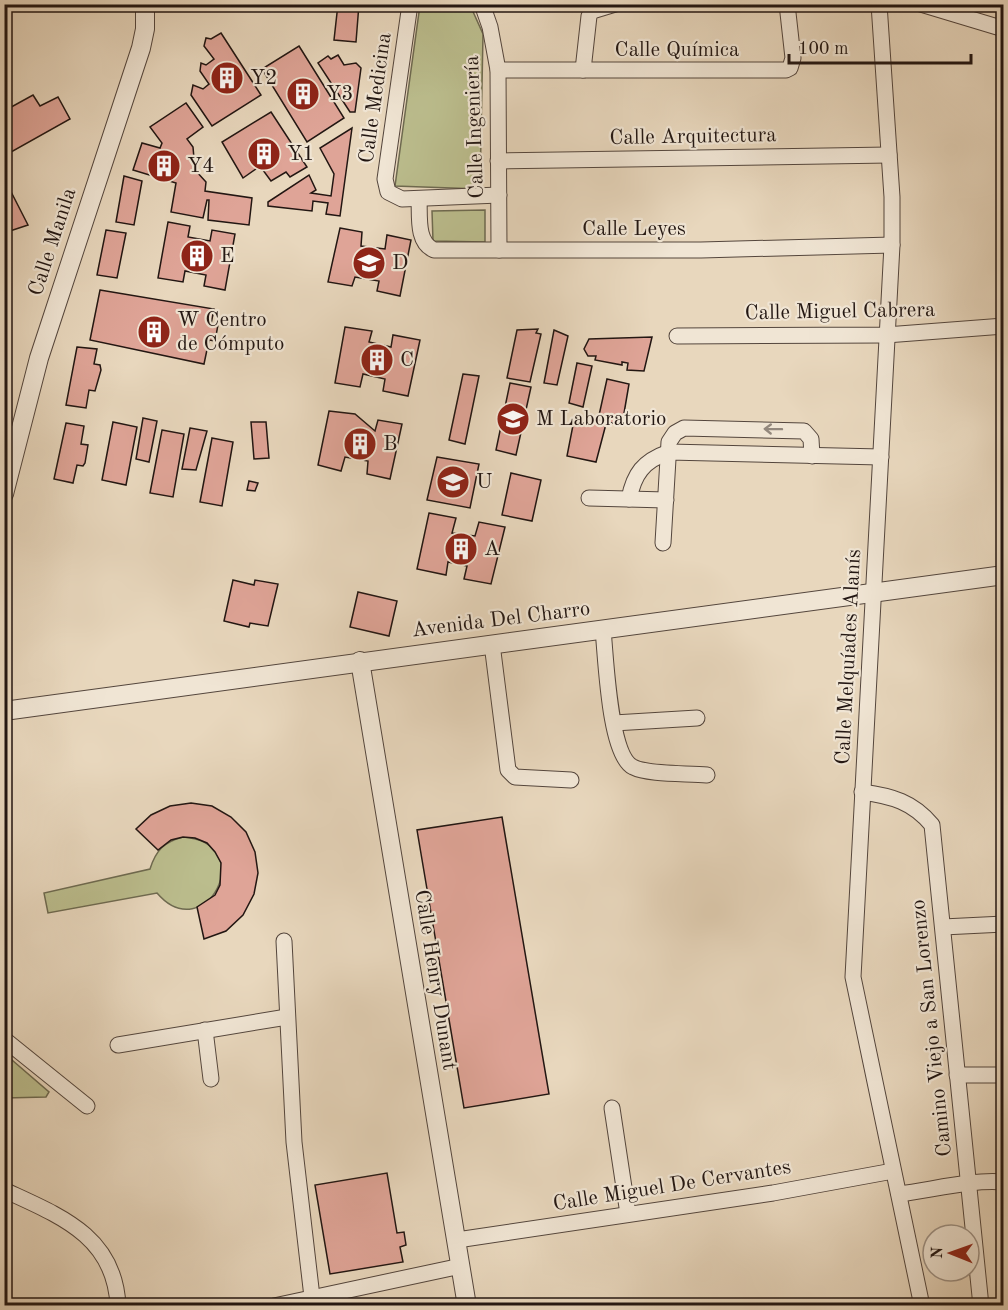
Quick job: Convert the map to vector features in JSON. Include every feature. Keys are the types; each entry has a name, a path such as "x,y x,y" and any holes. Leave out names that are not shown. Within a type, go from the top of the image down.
{"street":[{"name":"Calle Manila","path":"4,494 39,357 141,48 145,4"},
{"name":"Calle Medicina","path":"410,4 385,180 388,192 395,198 419,199 499,195"},
{"name":"Calle Ingeniería","path":"482,4 490,27 498,70 499,250"},
{"path":"583,70 589,16 592,11 615,4"},
{"name":"Calle Química","path":"498,70 786,70 790,68 794,58 787,4"},
{"name":"Calle Melquíades Alanís","path":"879,4 889,155 892,245 853,976 922,1305"},
{"path":"921,4 1004,29"},
{"name":"Calle Arquitectura","path":"498,161 889,155"},
{"name":"Calle Leyes","path":"419,199 422,236 428,247 434,250 701,250 892,245"},
{"name":"Calle Miguel Cabrera","path":"677,336 886,334 1004,326"},
{"path":"663,543 669,452 672,436 684,428 804,431 810,436 812,456"},
{"path":"629,499 638,470 651,459 669,452 881,457"},
{"path":"589,498 666,500"},
{"name":"Avenida Del Charro","path":"4,711 1004,574"},
{"path":"603,630 618,746 630,766 637,769 707,775"},
{"path":"492,644 508,770 515,777 571,780"},
{"name":"Calle Henry Dunant","path":"360,661 467,1305"},
{"path":"614,723 697,718"},
{"name":"Camino Viejo a San Lorenzo","path":"862,792 887,796 912,806 932,825 981,1305"},
{"path":"943,927 1004,924"},
{"path":"284,941 294,1142 312,1297"},
{"path":"118,1045 287,1017"},
{"path":"205,1030 211,1079"},
{"path":"4,1039 87,1106"},
{"path":"957,1075 1004,1075"},
{"path":"612,1108 628,1214"},
{"name":"Calle Miguel De Cervantes","path":"457,1240 773,1193 893,1171"},
{"path":"899,1194 981,1180 1004,1182"},
{"path":"4,1190 87,1235 110,1263 116,1280 118,1305"},
{"path":"274,1305 461,1266"}],"green space":[{"path":"420,5 470,5 483,34 480,189 395,186"},
{"path":"485,210 485,242 433,241 432,211"},
{"path":"183,837 206,843 219,856 222,872 217,888 207,901 192,909 175,907 157,893 48,913 44,893 150,869 162,848 171,841"},
{"path":"5,1054 49,1092 46,1097 5,1098"}],"building":[{"path":"338,4 359,4 356,42 334,40"},
{"name":"Y2","path":"221,33 261,95 212,126 191,95 193,85 203,89 209,84 200,71 201,63 206,65 214,59 204,46 206,38 211,39"},
{"name":"Y3","path":"299,46 344,118 307,142 262,69"},
{"path":"338,55 344,65 356,63 361,68 355,112 350,112 318,63 328,56 331,59"},
{"path":"33,95 40,106 58,97 70,119 4,156 4,111"},
{"name":"Y4","path":"186,103 203,127 187,139 193,147 195,170 206,182 205,191 252,198 249,225 208,220 209,200 207,200 203,218 171,212 176,183 133,170 142,143 160,148 162,143 150,127"},
{"name":"Y1","path":"271,112 307,167 290,177 286,172 271,181 260,166 243,178 222,142"},
{"path":"352,128 340,216 326,214 328,203 313,201 312,211 268,206 268,202 309,175 316,190 311,193 331,196 334,174 320,148"},
{"path":"124,176 142,181 134,225 116,222"},
{"path":"4,178 28,225 4,233"},
{"name":"E","path":"168,222 190,226 188,237 210,241 212,230 235,234 225,290 204,286 206,275 185,271 183,282 158,278"},
{"name":"D","path":"340,228 362,232 361,246 385,249 387,235 411,240 400,296 377,291 379,281 355,277 352,286 328,282"},
{"path":"106,230 126,233 117,278 97,275"},
{"name":"W Centro de Cómputo","path":"100,290 214,309 211,324 218,325 215,341 209,340 204,364 90,340"},
{"name":"C","path":"345,327 372,331 369,342 391,347 393,335 420,340 408,396 383,391 385,379 363,374 360,387 335,383"},
{"path":"538,329 536,333 541,334 530,382 507,378 517,330"},
{"path":"554,330 568,336 557,385 544,383"},
{"path":"652,337 644,371 627,370 628,363 622,362 622,365 595,360 596,356 588,356 584,349 589,339"},
{"path":"77,347 97,349 94,364 100,365 101,370 95,391 89,390 86,408 66,405"},
{"path":"577,363 592,366 583,407 569,403"},
{"path":"463,374 479,376 465,444 449,440"},
{"path":"607,379 629,384 622,425 598,420"},
{"name":"M Laboratorio","path":"510,383 531,387 516,455 496,450"},
{"name":"B","path":"329,411 355,414 375,431 378,420 402,424 390,479 367,474 368,461 345,457 341,471 318,465"},
{"path":"143,418 157,421 149,462 136,459"},
{"path":"587,419 606,424 596,462 567,456 574,420 586,422"},
{"path":"113,422 137,427 126,485 102,480"},
{"path":"251,422 266,422 269,458 254,459"},
{"path":"66,423 84,426 81,444 88,445 85,463 83,466 77,465 73,483 54,479"},
{"path":"190,428 207,431 196,470 182,469"},
{"path":"162,430 184,434 173,497 150,493"},
{"path":"212,438 233,442 222,506 200,502"},
{"name":"U","path":"437,457 479,464 470,508 427,500"},
{"path":"511,473 541,480 532,521 502,515"},
{"path":"249,481 258,483 255,491 247,490"},
{"name":"A","path":"429,513 456,518 452,533 475,536 479,522 505,527 491,584 464,579 467,566 448,562 446,575 417,569"},
{"path":"233,580 254,585 255,580 278,584 268,626 250,623 249,627 224,621"},
{"path":"358,592 397,601 389,636 350,627"},
{"path":"191,803 212,806 231,817 246,832 255,852 258,873 254,894 243,915 226,931 204,939 197,907 215,895 220,885 221,863 215,852 207,843 195,838 183,837 171,840 158,850 136,829 151,815 170,806"},
{"path":"502,817 549,1094 464,1108 417,830"},
{"path":"387,1173 397,1233 404,1232 406,1245 400,1247 403,1262 330,1274 315,1185"}],"place":[{"name":"Y2","path":"227,78"},
{"name":"Y3","path":"303,94"},
{"name":"Y1","path":"264,154"},
{"name":"Y4","path":"164,166"},
{"name":"E","path":"197,256"},
{"name":"D","path":"369,263"},
{"name":"W Centro de Cómputo","path":"154,332"},
{"name":"C","path":"377,360"},
{"name":"M Laboratorio","path":"513,419"},
{"name":"B","path":"360,444"},
{"name":"U","path":"453,482"},
{"name":"A","path":"461,549"}]}
